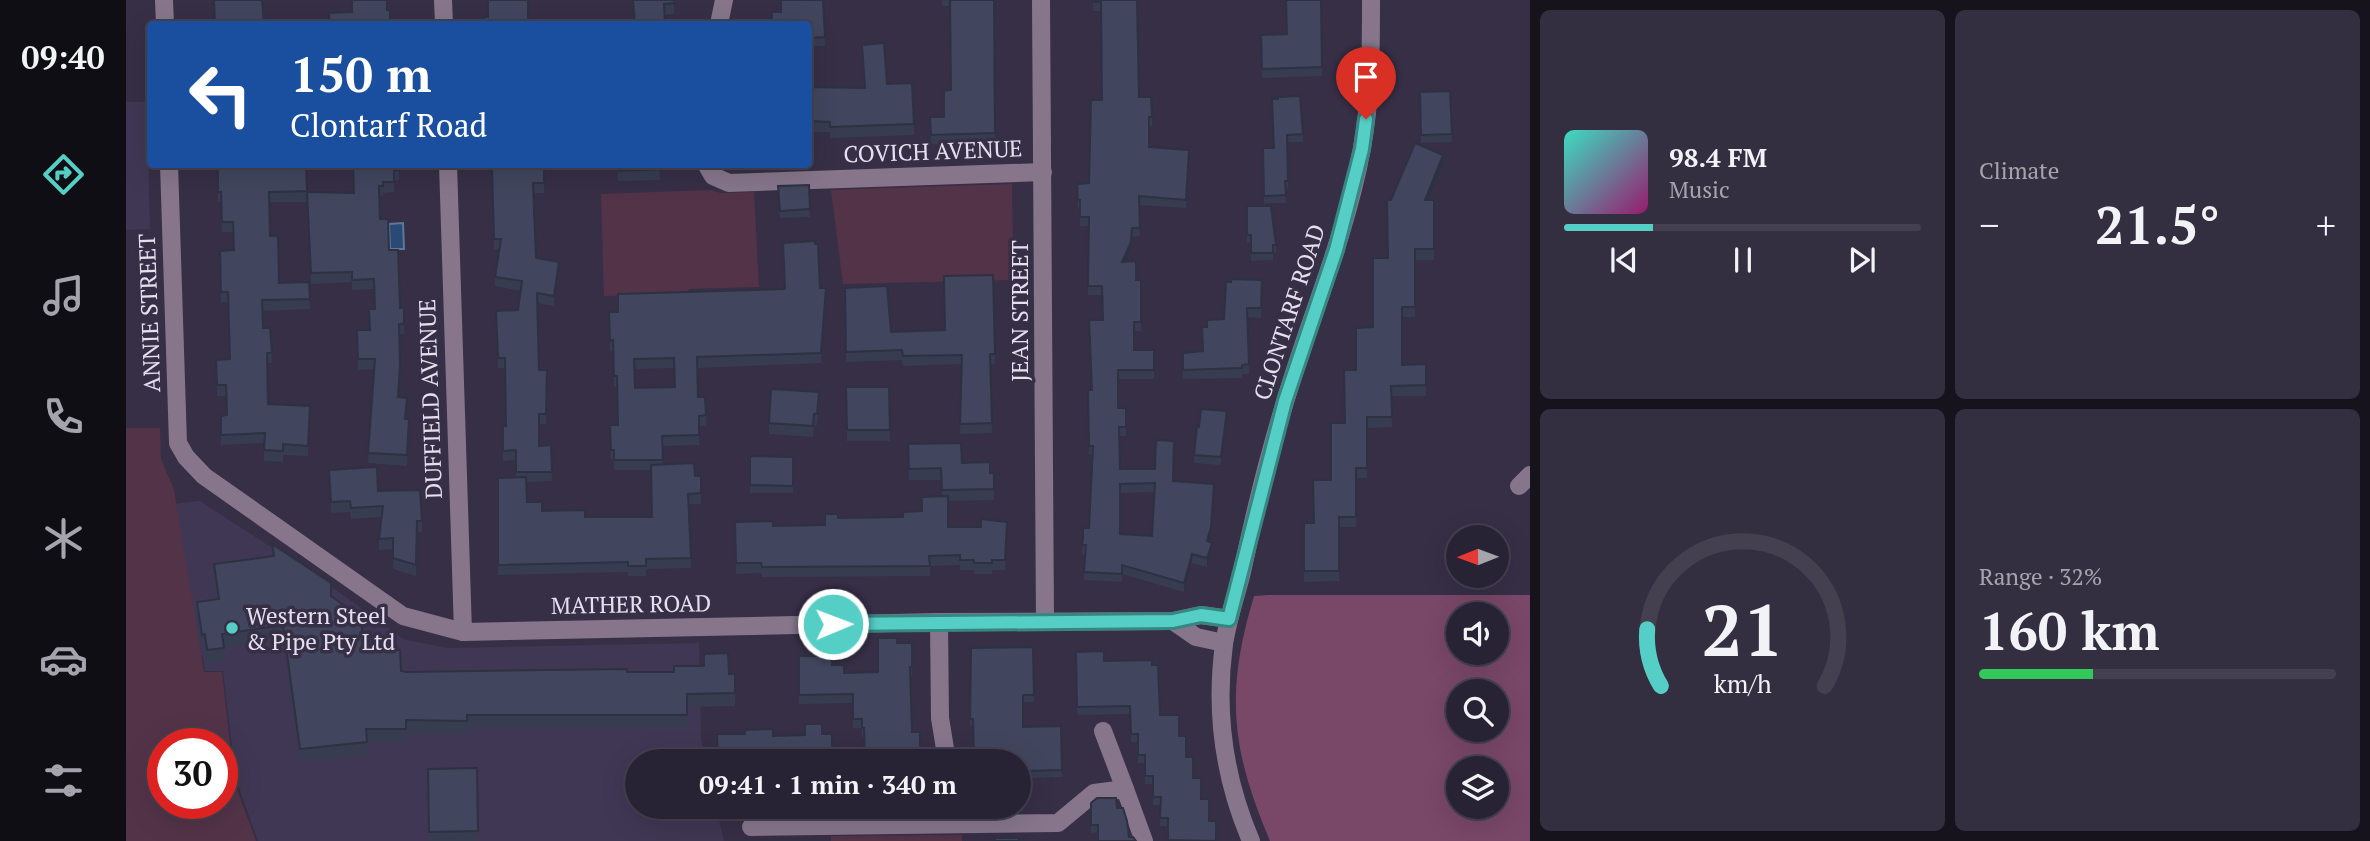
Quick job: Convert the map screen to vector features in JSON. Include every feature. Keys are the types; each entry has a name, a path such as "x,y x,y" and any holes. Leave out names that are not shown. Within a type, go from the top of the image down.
{"street":[{"path":"164,0 165,21"},
{"path":"443,0 444,21"},
{"path":"720,21 724,0"},
{"name":"JEAN STREET","path":"1041,0 1045,621"},
{"name":"CLONTARF ROAD","path":"1251,841 1234,793 1220,722 1224,643 1285,401 1330,270 1362,149 1370,94 1371,0"},
{"name":"ANNIE STREET","path":"169,168 176,417"},
{"name":"DUFFIELD AVENUE","path":"448,168 463,632"},
{"name":"COVICH AVENUE","path":"708,168 713,176 729,183 1043,172"},
{"name":"MATHER ROAD","path":"176,417 178,443 186,457 204,476 403,616 463,632 939,622 1173,621 1201,615 1229,619"},
{"path":"1173,621 1196,637 1224,643"},
{"path":"939,622 940,718 945,749"},
{"path":"1103,731 1143,841"},
{"path":"996,819 1058,823 1094,793 1125,789"},
{"path":"751,827 895,819"}],"shaded area":[{"path":"126,102 147,102 150,229 126,230"},
{"path":"1012,184 1013,280 843,284 831,190"},
{"path":"710,190 721,193 754,192 759,287 689,289 688,294 604,296 601,194"},
{"path":"126,428 160,428 161,459 174,490 204,672 222,672 228,728 147,728 147,819 238,819 238,792 256,841 126,841"},
{"path":"200,501 328,584 403,639 447,648 699,643 703,749 625,749 625,819 719,819 724,841 258,841 238,786 238,728 230,728 223,671 205,671 203,657 157,660 131,516 180,503"},
{"path":"1530,595 1530,841 1270,841 1247,777 1236,720 1236,691 1245,630 1254,596"},
{"path":"962,835 962,841 831,841 831,836"}],"water":[{"path":"403,223 404,249 390,249 389,224"}],"building":[{"path":"214,0 262,0 264,21 215,21"},
{"path":"352,0 387,0 390,21 330,21 329,13 352,12"},
{"path":"488,0 528,0 528,21 484,21 484,17 488,17"},
{"path":"633,0 674,0 674,3 664,4 665,21 635,21"},
{"path":"781,0 823,0 825,37 812,38 812,21 772,21 772,12 781,12"},
{"path":"950,0 994,0 995,133 931,135 930,117 944,117 944,91 951,90"},
{"path":"1137,0 1139,97 1151,97 1149,147 1189,150 1186,200 1139,196 1140,228 1132,228 1131,242 1122,262 1136,261 1136,280 1141,280 1141,322 1134,322 1134,350 1154,350 1154,370 1118,370 1118,408 1126,408 1126,427 1119,427 1120,469 1155,469 1156,440 1174,441 1173,481 1214,484 1211,527 1207,541 1212,543 1207,558 1192,554 1184,583 1122,565 1122,574 1084,572 1086,545 1082,545 1083,528 1089,528 1093,446 1089,446 1088,390 1092,390 1089,320 1103,320 1102,286 1088,286 1089,217 1080,217 1077,184 1089,183 1091,100 1102,100 1101,2 1093,2","holes":["1155,483 1152,536 1120,534 1120,484"]},
{"path":"1286,0 1321,0 1322,67 1262,69 1261,35 1287,34"},
{"path":"884,43 887,84 912,83 914,124 830,127 830,122 812,121 812,87 865,88 862,45"},
{"path":"1450,91 1452,134 1421,135 1420,92"},
{"path":"1300,96 1303,134 1287,135 1286,195 1264,196 1263,148 1274,148 1272,99"},
{"path":"1415,143 1443,155 1425,200 1434,200 1434,249 1415,249 1415,307 1402,307 1402,365 1426,364 1426,385 1391,386 1392,417 1367,417 1367,468 1356,468 1356,517 1339,517 1339,571 1304,571 1304,523 1314,523 1313,480 1331,480 1331,423 1345,423 1344,370 1356,370 1356,328 1373,327 1373,258 1388,258 1387,200 1391,200"},
{"path":"218,168 306,168 307,191 269,192 270,236 278,236 279,283 309,282 310,299 262,300 263,328 270,328 272,353 267,353 268,404 310,406 308,446 283,444 283,451 264,450 265,433 221,435 221,416 227,415 226,385 217,385 216,360 230,359 228,292 221,292 220,251 234,250 233,222 222,222 221,192 218,192"},
{"path":"353,168 399,168 394,170 394,182 383,182 383,186 379,186 380,219 388,219 389,250 398,250 400,308 404,308 404,324 399,324 398,397 407,398 407,455 368,453 375,359 358,359 357,330 370,330 369,309 375,309 374,279 352,280 352,272 311,273 307,192 354,193"},
{"path":"492,168 544,168 544,183 533,183 536,258 559,262 554,296 537,293 539,370 547,370 546,414 539,414 539,446 551,445 552,472 516,472 516,450 503,451 503,426 506,426 505,358 498,358 496,311 518,310 522,281 495,277 501,239 494,239"},
{"path":"618,168 660,169 618,171"},
{"path":"809,185 810,209 780,211 778,186"},
{"path":"1247,206 1271,206 1276,245 1273,245 1273,253 1251,253 1251,235 1247,235"},
{"path":"815,241 815,244 818,244 820,288 826,288 821,353 697,357 698,397 705,397 706,415 699,416 699,435 662,436 663,460 614,460 610,425 618,425 617,376 614,376 609,312 618,312 618,294 785,289 783,243","holes":["674,358 675,387 635,388 634,359"]},
{"path":"993,275 995,354 990,354 992,423 960,424 962,355 903,356 902,350 846,352 845,288 887,286 891,332 945,330 944,276"},
{"path":"1231,279 1262,280 1261,308 1247,308 1249,364 1242,365 1242,368 1183,370 1183,353 1203,351 1202,327 1207,327 1207,320 1224,319 1226,282 1231,282"},
{"path":"846,387 889,387 890,430 847,430"},
{"path":"771,389 819,392 813,426 769,423"},
{"path":"1201,409 1227,411 1221,457 1194,455"},
{"path":"961,443 962,463 990,462 990,473 994,473 994,489 942,490 941,468 909,469 908,444"},
{"path":"750,456 793,457 793,486 750,485"},
{"path":"694,463 695,476 701,476 701,493 688,494 691,558 646,559 646,566 628,566 628,562 498,565 498,478 526,477 527,502 542,502 542,511 585,510 585,517 652,517 651,465"},
{"path":"377,467 378,491 420,490 422,521 417,521 416,565 393,558 393,538 379,539 383,506 351,508 350,501 331,502 329,470"},
{"path":"948,496 948,527 981,527 981,519 1007,522 1005,560 974,563 974,560 960,560 960,555 929,556 930,566 762,567 761,563 736,563 735,522 773,521 773,526 825,525 825,514 838,514 838,518 903,517 903,512 922,511 922,497"},
{"path":"272,544 331,583 331,596 362,618 362,650 400,650 401,671 627,669 627,672 674,672 674,666 704,666 704,654 728,653 729,674 735,674 735,693 687,694 687,715 467,715 467,721 406,720 406,729 366,729 367,742 300,749 283,625 222,634 224,648 207,650 197,602 219,599 214,564 274,556"},
{"path":"878,638 897,638 897,643 912,643 912,732 920,732 920,749 865,749 862,719 853,719 853,694 799,695 799,656 832,656 832,665 844,665 844,673 878,672"},
{"path":"1033,647 1034,695 1023,695 1023,727 1061,726 1062,770 1031,771 1031,749 974,749 973,719 970,719 971,648"},
{"path":"1104,651 1104,661 1152,660 1152,665 1158,665 1160,715 1179,715 1179,736 1186,736 1186,757 1193,757 1193,778 1201,778 1201,799 1209,799 1209,821 1216,821 1216,841 1168,840 1168,818 1160,818 1161,797 1153,797 1153,776 1145,776 1145,755 1138,755 1138,734 1131,734 1130,706 1077,707 1076,652"},
{"path":"805,724 822,724 822,734 832,734 832,749 718,749 717,734 745,734 745,730 773,729 773,736 805,735"},
{"path":"477,768 478,831 429,832 428,769"},
{"path":"1097,798 1116,798 1117,808 1123,808 1129,837 1136,841 1098,841 1098,825 1091,825 1091,803"},
{"path":"995,838 1019,838 1019,841 995,841"}],"place":[{"name":"Western Steel & Pipe Pty Ltd","path":"232,628"}],"route":[{"path":"833,624 1173,621 1201,615 1229,619 1285,401 1336,250 1362,149 1366,119"}]}
